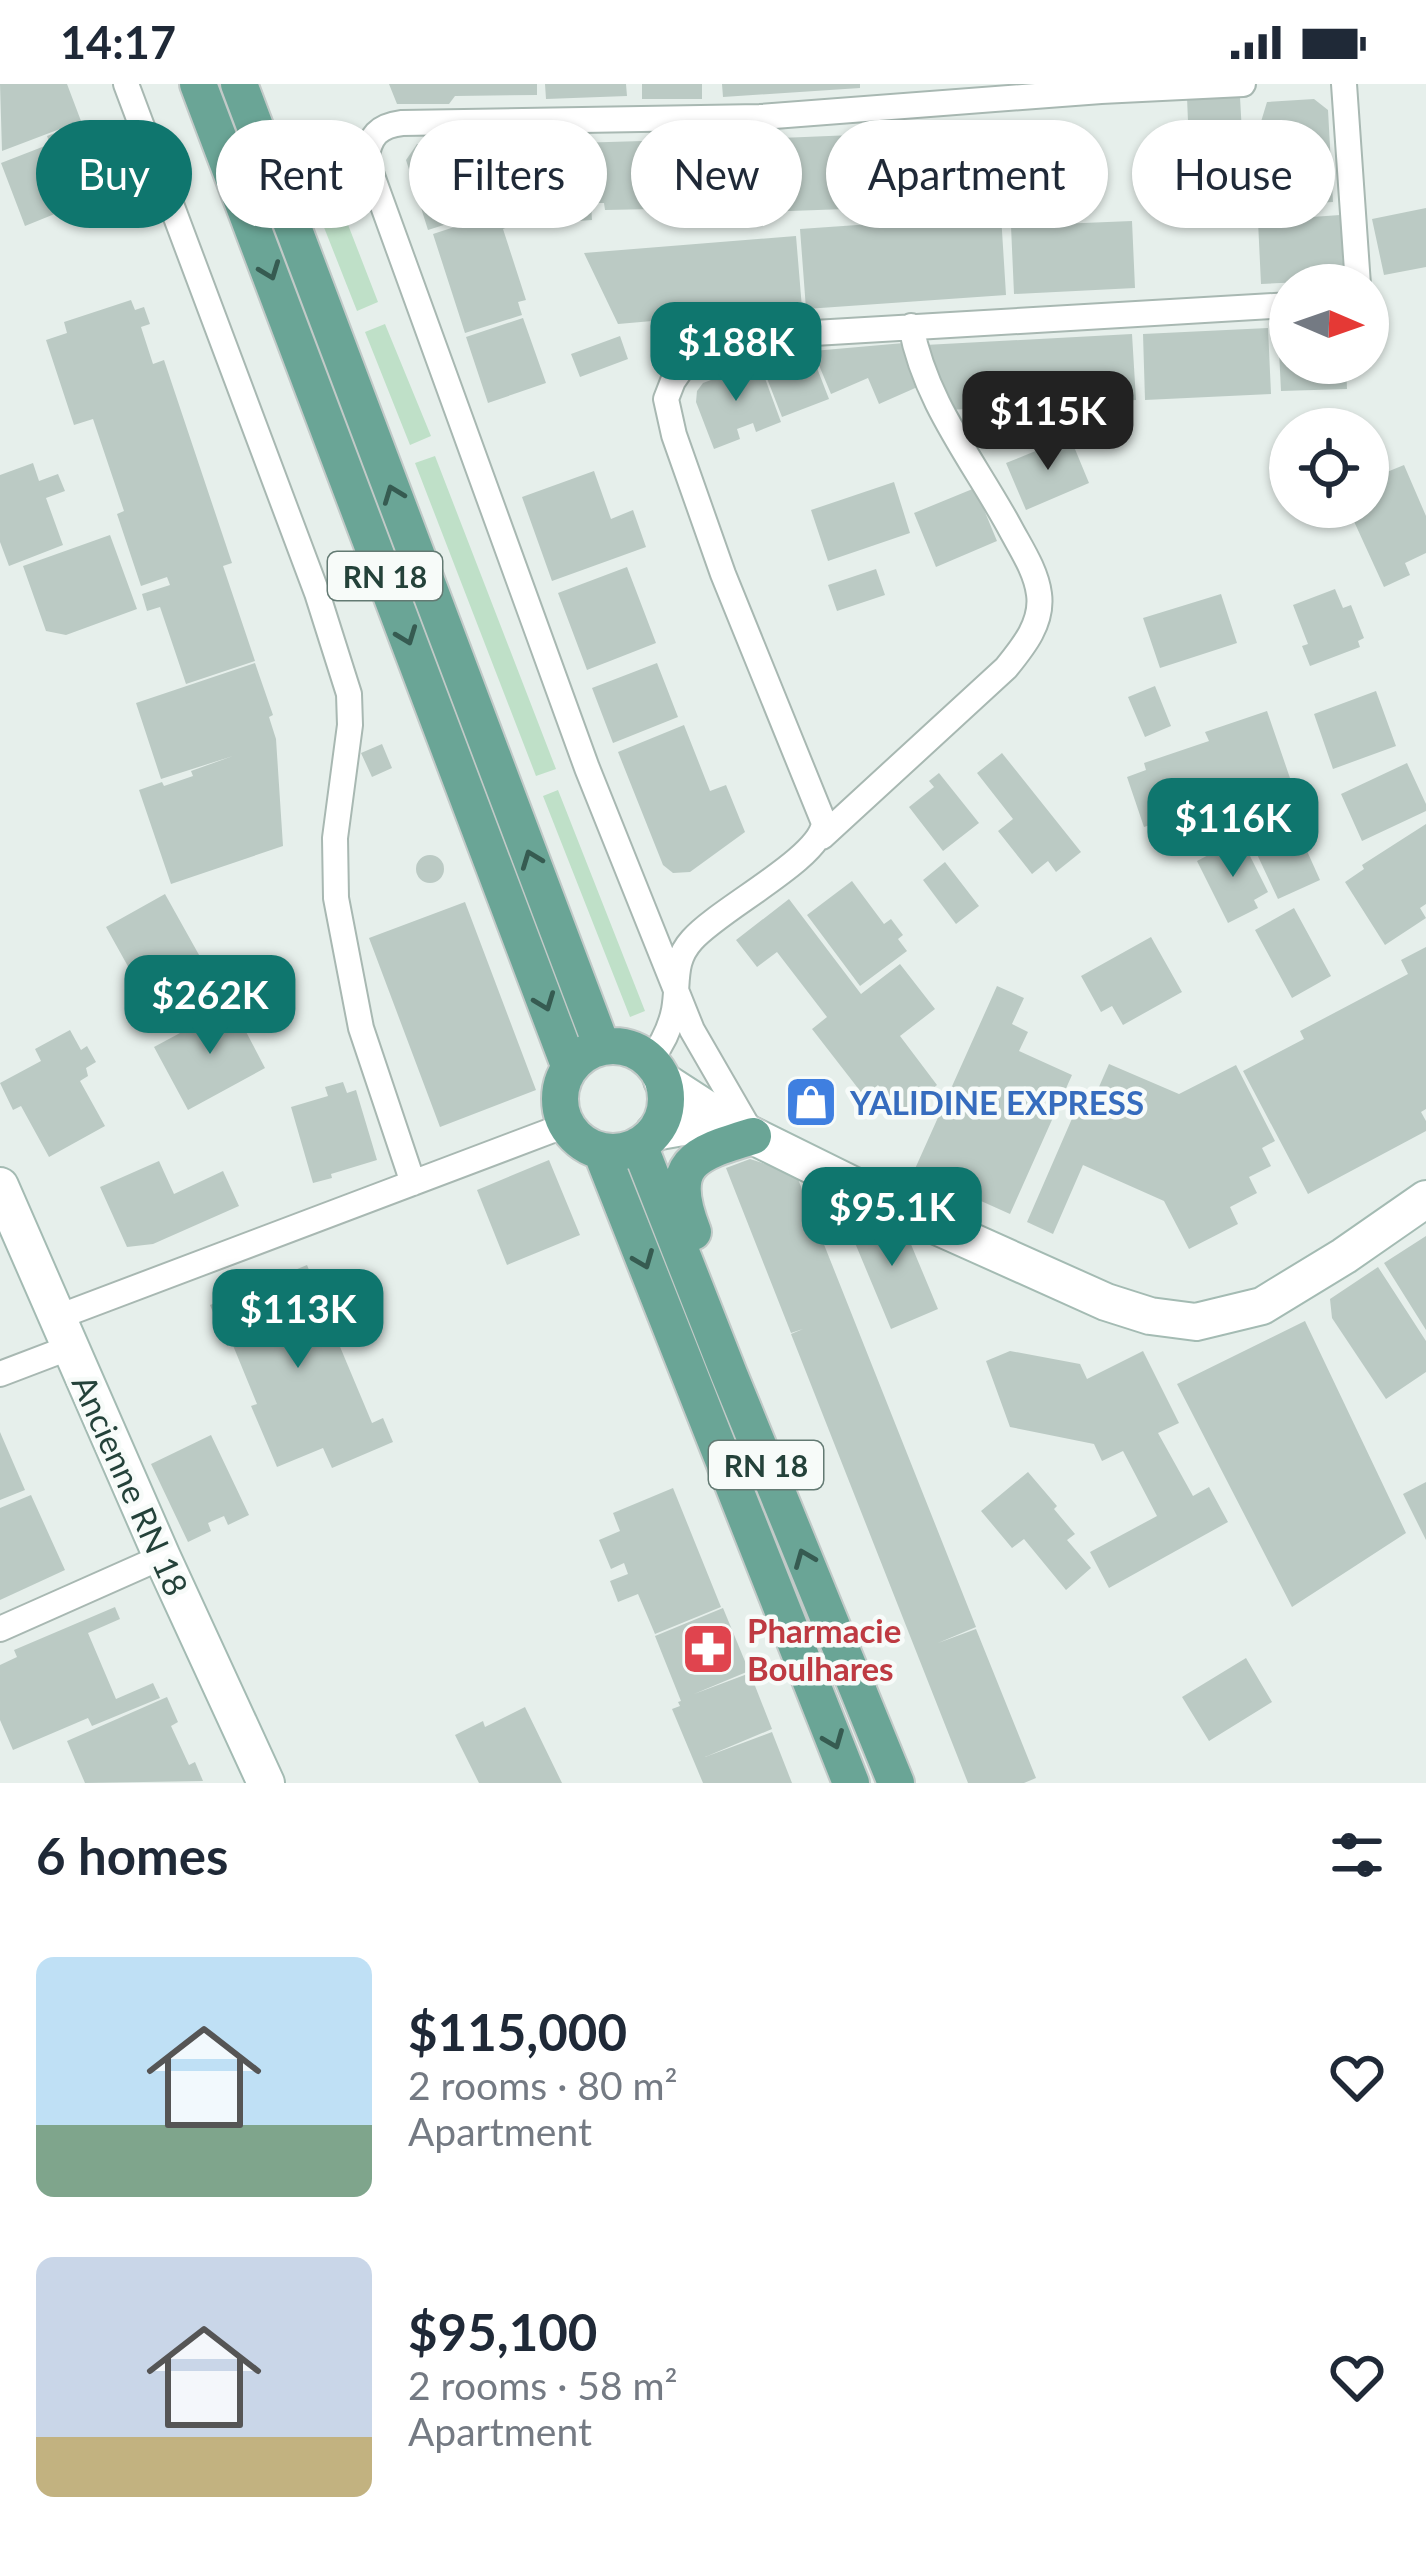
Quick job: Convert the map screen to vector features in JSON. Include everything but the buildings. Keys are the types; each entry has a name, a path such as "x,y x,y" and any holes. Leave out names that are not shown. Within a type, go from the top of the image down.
{"main road":[{"name":"RN 18","path":"198,84 570,1068"},
{"name":"RN 18","path":"239,84 602,1047"},
{"path":"743,1131 694,1126 647,1138 627,1150 601,1151 581,1142 566,1125 560,1096 570,1068 589,1052 602,1047 627,1048 743,1131 921,1219 1106,1302 1150,1316 1196,1322 1262,1306 1426,1199"},
{"path":"647,1138 664,1115 666,1103 656,1070"},
{"path":"728,1374 719,1304 684,1210 681,1189 699,1156 743,1131"},
{"name":"RN 18","path":"647,1138 728,1374 896,1783"},
{"name":"RN 18","path":"601,1151 851,1783"},
{"name":"Ancienne RN 18","path":"0,1186 161,1557 266,1783"}],"street":[{"path":"126,84 317,593 349,694 350,725 335,838 336,898 361,1028 412,1183"},
{"path":"743,1131 676,990 587,768 366,159 371,138 387,125 402,123 760,117 1244,84"},
{"path":"1344,84 1357,264"},
{"path":"822,836 824,823 813,791 723,574 674,435 666,399 682,368 723,348 814,333 1269,306"},
{"path":"656,1070 659,1049 672,1021 677,962 691,941 803,855 1006,668 1026,644 1036,620 1040,595 1030,565 942,414 924,376 911,326"},
{"path":"0,1374 65,1332 412,1183 566,1125"},
{"path":"0,1629 161,1557"}],"green space":[{"path":"324,228 349,228 378,302 357,311"},
{"path":"385,324 431,436 410,445 365,332"},
{"path":"435,456 556,769 536,776 415,463"},
{"path":"558,790 645,1011 630,1017 543,796"}],"place":[{"name":"YALIDINE EXPRESS","path":"811,1102"},
{"name":"Pharmacie Boulhares","path":"708,1649"}]}
